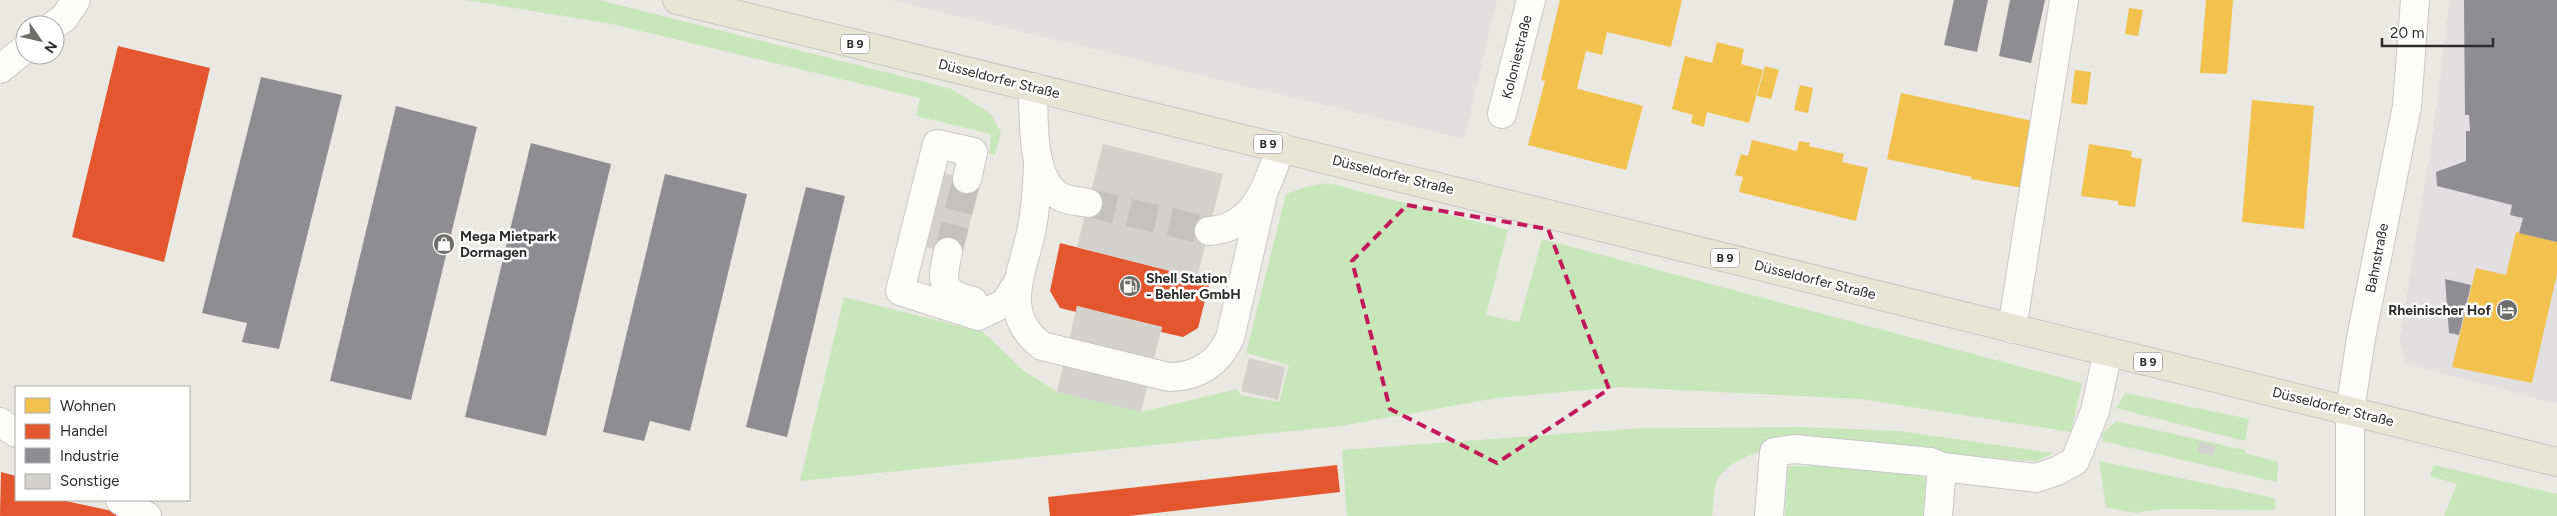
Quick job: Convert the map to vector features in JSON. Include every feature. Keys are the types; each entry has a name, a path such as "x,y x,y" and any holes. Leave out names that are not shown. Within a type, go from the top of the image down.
{"main road":[{"name":"Düsseldorfer Straße","path":"677,0 2557,462"}],"street":[{"path":"65,16 76,0"},
{"name":"Koloniestraße","path":"1502,114 1531,0"},
{"path":"2012,329 2064,0"},
{"name":"Bahnstraße","path":"2350,516 2350,411 2361,338 2407,106 2415,0"},
{"path":"0,69 15,57"},
{"path":"1033,87 1038,165 1032,224 1018,282 1017,312 1028,335 1042,346 1169,377 1187,377 1204,368 1223,352 1230,338 1263,194 1281,147"},
{"path":"967,179 973,152 937,144 900,291 978,316 1005,304 1018,282"},
{"path":"1038,165 1046,183 1061,197 1088,203"},
{"path":"1209,231 1225,230 1245,217 1263,194"},
{"path":"948,252 943,275 944,285 954,296 973,301 978,316"},
{"path":"1769,516 1774,452 1795,449 1930,462 1942,467 2036,478 2057,471 2075,461 2095,411 2108,352"},
{"path":"0,422 15,432"},
{"path":"1938,516 1942,467"},
{"path":"122,501 147,516"}],"highlighted area":[{"path":"1407,205 1548,229 1609,389 1497,463 1390,409 1352,261"}],"shaded area":[{"path":"892,0 1497,0 1464,139"},
{"path":"2450,0 2557,0 2557,404 2405,363 2400,338 2432,140"}],"green space":[{"path":"465,0 599,0 952,89 991,114 1001,132 995,155 989,153 991,134 916,116 920,98 612,24"},
{"path":"1328,183 1508,230 1486,315 1519,322 1542,239 2082,383 2071,432 1861,399 1619,387 1497,398 1341,426 800,481 844,297 983,332 1024,371 1057,392 1141,412 1237,389 1241,395 1279,402 1289,365 1246,353 1286,194 1306,187"},
{"path":"2125,393 2249,419 2245,441 2116,408"},
{"path":"2116,421 2245,450 2245,453 2278,462 2277,482 2102,441 2102,434"},
{"path":"1801,427 1899,431 2054,453 2037,461 1784,445 1746,457 1728,467 1717,481 1712,516 1347,516 1342,450 1642,428"},
{"path":"2099,461 2275,498 2275,510 2162,509 2135,513 2106,507"},
{"path":"2434,465 2557,494 2557,516 2444,516 2457,484 2430,476"},
{"path":"1788,466 1820,466 1926,477 1923,516 1785,516"}],"building: Wohnen":[{"path":"1560,0 1682,0 1671,47 1607,32 1602,55 1586,51 1577,89 1643,106 1626,170 1528,145 1545,81 1541,80"},
{"path":"2206,0 2233,0 2227,74 2200,73"},
{"path":"2129,8 2143,10 2138,36 2125,34"},
{"path":"1717,42 1744,49 1741,64 1763,70 1749,123 1707,112 1704,127 1691,123 1693,115 1672,109 1685,56 1712,63"},
{"path":"1765,66 1779,70 1771,99 1757,96"},
{"path":"2075,70 2091,72 2087,105 2071,103"},
{"path":"1800,85 1813,88 1808,113 1794,110"},
{"path":"1901,93 2038,122 2023,188 1971,179 1972,177 1887,159"},
{"path":"2252,100 2314,106 2304,229 2242,222"},
{"path":"1752,140 1797,151 1799,141 1810,143 1809,146 1844,154 1842,162 1868,168 1856,221 1739,192 1743,177 1735,175 1741,154 1748,156"},
{"path":"2089,144 2132,151 2131,157 2142,159 2135,207 2118,205 2118,201 2081,196"},
{"name":"Rheinischer Hof","path":"2516,232 2557,242 2557,274 2532,383 2452,367 2476,268 2506,275"}],"building: Handel":[{"path":"118,46 210,68 164,262 72,237"},
{"name":"Shell Station - Behler GmbH","path":"1060,243 1210,281 1198,328 1183,337 1161,332 1162,327 1077,306 1076,312 1060,308 1050,291"},
{"path":"1337,465 1340,492 1129,516 1050,516 1048,497"},
{"path":"1,472 15,476 15,501 66,501 117,512 116,516 0,516"}],"building: Industrie":[{"path":"1954,0 1988,0 1977,52 1944,45"},
{"path":"2010,0 2045,0 2031,63 1999,56"},
{"path":"2464,0 2557,0 2557,242 2519,233 2523,218 2510,215 2512,205 2437,186 2436,172 2466,161 2466,131 2470,131 2469,115 2465,115"},
{"path":"261,77 342,95 279,349 242,342 247,323 202,313"},
{"path":"396,106 477,127 411,400 330,381"},
{"path":"531,143 611,164 546,436 465,417"},
{"path":"665,174 747,194 690,431 650,421 644,441 603,432"},
{"path":"806,187 845,196 787,437 746,427"},
{"path":"2445,279 2471,285 2459,335 2449,333"}],"building: Sonstige":[{"path":"1103,144 1223,174 1197,278 1077,247"},
{"path":"943,173 980,182 962,256 925,247"},
{"path":"1077,306 1162,327 1141,412 1057,392"},
{"path":"1249,358 1285,367 1278,400 1241,391"},
{"path":"2200,442 2216,446 2213,456 2197,452"}],"tunnel":[{"path":"948,252 967,179"},
{"path":"1088,203 1209,231"}],"place":[{"name":"Mega Mietpark Dormagen","path":"444,244"},
{"name":"Shell Station - Behler GmbH","path":"1130,286"},
{"name":"Rheinischer Hof","path":"2507,310"}]}
